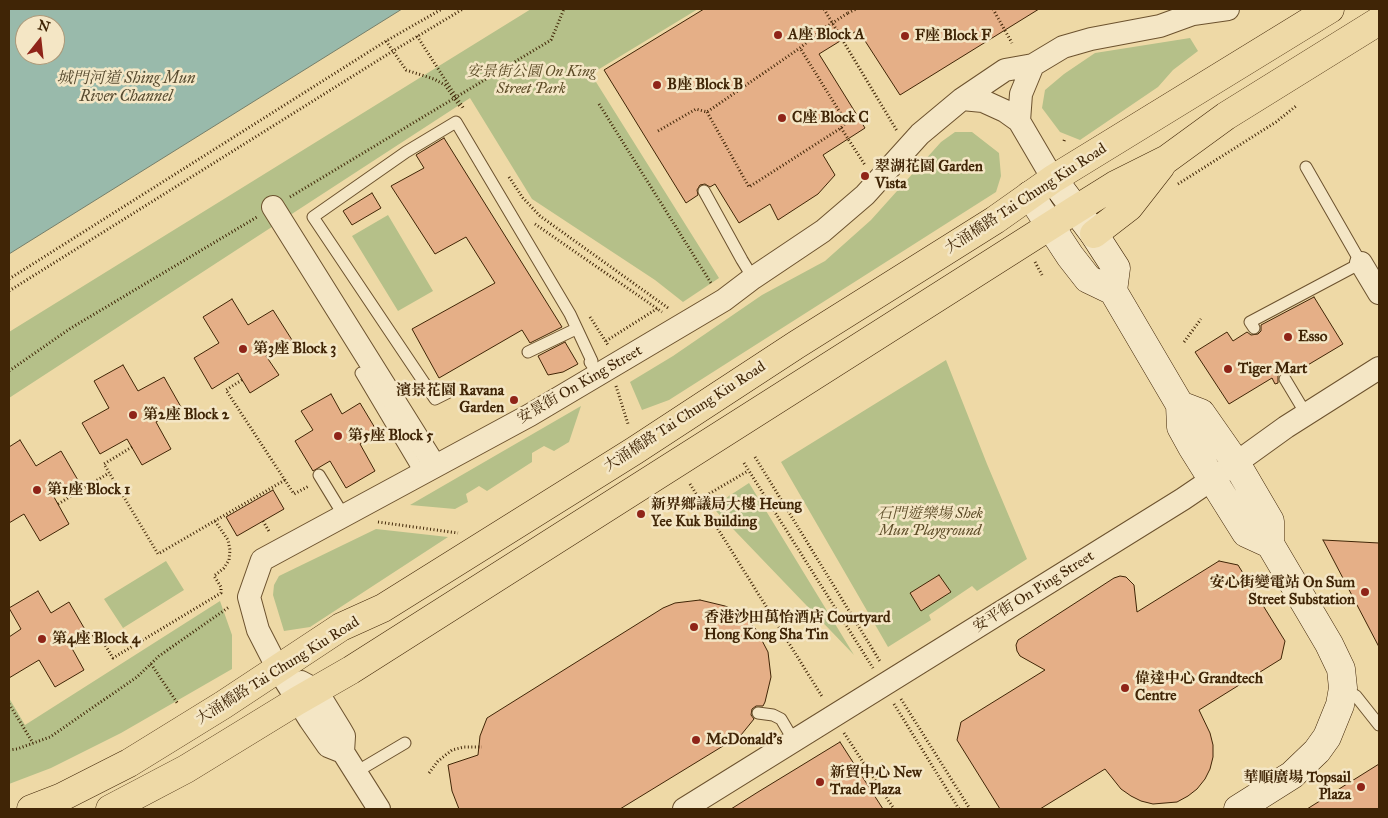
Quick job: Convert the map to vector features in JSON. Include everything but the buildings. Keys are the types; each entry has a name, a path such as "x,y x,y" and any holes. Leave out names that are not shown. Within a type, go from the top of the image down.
{"main road":[{"name":"大涌橋路 Tai Chung Kiu Road","path":"31,809 62,797 129,763 341,627 383,608 627,456 796,345 995,220 1053,179 1330,9"},
{"path":"110,809 186,769 307,696 676,465 1115,185 1167,159 1226,116 1379,21"},
{"path":"1094,234 1128,207 1167,159"}],"street":[{"name":"安景街 On King Street","path":"356,772 343,752 328,746 307,696 278,669 258,630 250,597 262,560 428,470 607,379 823,231 865,195 920,134 962,99 1005,70 1033,65 1063,47 1091,39 1160,26 1191,12 1228,9"},
{"path":"1019,121 1021,94 1033,65"},
{"path":"962,99 983,101 1019,121 1053,179 1094,234 1116,268 1113,291"},
{"path":"1030,195 1088,279 1113,291 1180,405 1181,427 1212,480 1246,533 1270,544"},
{"path":"273,207 428,470"},
{"path":"1360,263 1379,294"},
{"name":"安平街 On Ping Street","path":"684,809 1212,480 1306,414 1379,368"},
{"path":"1180,405 1201,413 1236,463 1270,521 1270,544 1337,658 1341,670 1343,688 1335,722 1317,751 1292,775 1238,809"},
{"path":"356,772 379,809"}],"lane":[{"path":"449,392 436,400 313,217 406,152 456,122 570,314 592,361 590,362 607,379"},
{"path":"1254,328 1250,322 1360,263 1306,167"},
{"path":"704,191 753,278"},
{"path":"528,352 576,329"},
{"path":"361,373 428,470"},
{"path":"1285,379 1306,414"},
{"path":"320,477 344,516"},
{"path":"1343,688 1356,696 1379,725"},
{"path":"758,713 773,715 781,719 794,741"},
{"path":"356,772 405,743"}],"path":[{"path":"9,279 386,40 442,9"},
{"path":"9,291 463,9"},
{"path":"9,371 71,328 551,40 564,9"},
{"path":"824,9 897,131"},
{"path":"707,112 800,48 823,28 856,9"},
{"path":"993,9 1012,43"},
{"path":"417,36 467,113"},
{"path":"658,131 696,109 707,112 750,187 841,128 846,122 800,48"},
{"path":"599,104 712,286"},
{"path":"1177,185 1276,122 1296,106"},
{"path":"841,128 865,165"},
{"path":"508,175 523,198 540,216 668,308"},
{"path":"528,219 662,312"},
{"path":"1033,259 1042,275"},
{"path":"606,341 658,308"},
{"path":"1184,342 1201,319"},
{"path":"607,379 628,424"},
{"path":"242,380 226,390 294,494 320,477"},
{"path":"132,447 104,464 158,554 285,480"},
{"path":"755,457 881,662 887,683 959,809"},
{"path":"744,464 970,809"},
{"path":"700,499 748,471"},
{"path":"58,504 109,473"},
{"path":"690,484 844,734 894,809"},
{"path":"71,648 98,633 112,658 221,593 221,587 214,576 224,568 230,550 228,540 215,521"},
{"path":"263,521 271,536"},
{"path":"372,521 461,534"},
{"path":"9,750 50,737 137,677 159,656 229,607"},
{"path":"150,664 178,704"},
{"path":"9,704 33,743"},
{"path":"429,773 438,761 452,750 464,747 482,747"}],"green space":[{"name":"安景街公園 On King Street Park","path":"531,9 698,9 591,74 719,278 683,302 655,280 532,199 470,98 9,398 9,332"},
{"path":"1190,38 1198,51 1173,70 1158,87 1080,140 1060,132 1042,108 1045,90 1064,74 1095,53"},
{"path":"955,132 972,132 999,153 1001,176 996,192 669,400 642,410 630,382 673,356 762,295 825,261 871,220 941,142"},
{"path":"388,215 433,291 398,311 352,236"},
{"name":"石門遊樂場 Shek Mun Playground","path":"946,360 1027,559 977,591 972,586 929,615 931,620 888,647 781,462"},
{"path":"581,406 569,442 554,451 544,446 532,453 532,462 487,491 479,486 466,494 468,502 455,509 410,505"},
{"path":"749,483 854,655 712,507"},
{"path":"376,529 448,537 310,627 284,631 273,595 274,585 279,576"},
{"path":"166,561 184,590 123,628 104,599"},
{"path":"220,601 232,635 232,669 121,733 51,768 9,784 9,698 25,725"}],"water":[{"name":"城門河道 Shing Mun River Channel","path":"9,9 402,9 9,254"}],"place":[{"name":"A座 Block A","path":"778,35"},
{"name":"F座 Block F","path":"905,36"},
{"name":"B座 Block B","path":"657,85"},
{"name":"C座 Block C","path":"782,118"},
{"name":"翠湖花園 Garden Vista","path":"865,176"},
{"name":"Esso","path":"1288,337"},
{"name":"第3座 Block 3","path":"243,349"},
{"name":"Tiger Mart","path":"1228,369"},
{"name":"濱景花園 Ravana Garden","path":"514,400"},
{"name":"第2座 Block 2","path":"133,415"},
{"name":"第5座 Block 5","path":"338,436"},
{"name":"第1座 Block 1","path":"37,490"},
{"name":"新界鄉議局大樓 Heung Yee Kuk Building","path":"641,514"},
{"name":"安心街變電站 On Sum Street Substation","path":"1365,592"},
{"name":"香港沙田萬怡酒店 Courtyard Hong Kong Sha Tin","path":"694,627"},
{"name":"第4座 Block 4","path":"42,639"},
{"name":"偉達中心 Grandtech Centre","path":"1125,688"},
{"name":"McDonald's","path":"696,740"},
{"name":"新貿中心 New Trade Plaza","path":"820,782"},
{"name":"華順廣場 Topsail Plaza","path":"1361,787"}]}
